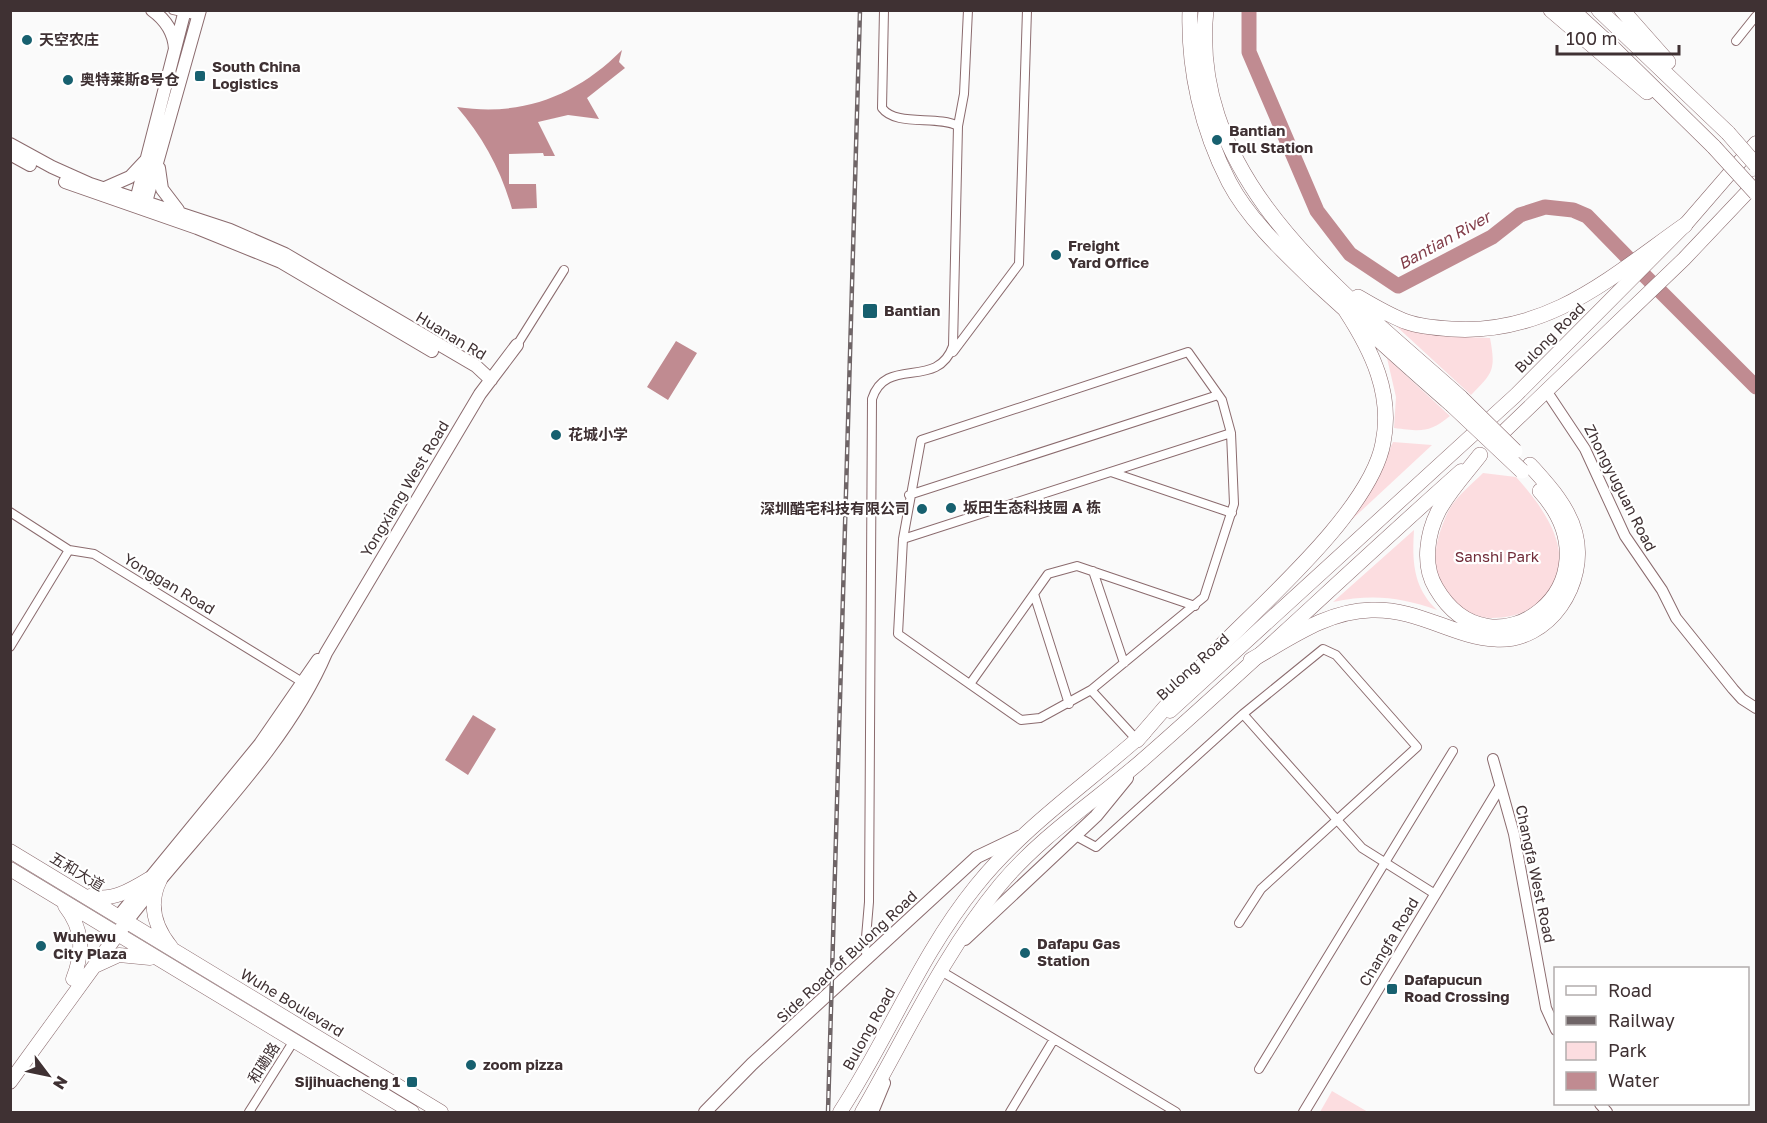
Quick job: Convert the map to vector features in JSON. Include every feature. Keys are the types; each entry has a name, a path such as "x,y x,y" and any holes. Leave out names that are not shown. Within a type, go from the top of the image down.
{"highway":[{"path":"1190,10 1192,67 1200,103 1208,137 1230,184 1274,241 1346,311 1456,401"},
{"path":"1551,10 1666,108 1692,125"},
{"path":"1572,10 1692,125 1756,193"},
{"path":"1599,10 1728,133"},
{"path":"1622,10 1756,165"},
{"path":"1206,12 1203,45 1214,107 1222,134 1244,176 1292,240 1526,468 1566,510 1575,531 1579,555 1575,579 1566,598 1557,613 1538,628 1496,640 1395,611 1350,612 1324,619 1251,660"},
{"path":"1337,285 1407,322 1434,328 1486,329 1511,326 1532,321 1574,301 1685,225"},
{"path":"1137,740 1203,665 1331,532 1367,483 1383,445 1385,401 1374,360 1346,311"},
{"path":"1480,455 1439,510 1427,552 1427,560 1433,585 1456,614 1490,627 1524,622 1556,597 1564,578 1568,560 1565,539 1557,517 1526,468"}],"main road":[{"path":"152,10 162,18 171,31 175,54"},
{"path":"181,11 175,54 153,159 165,197 184,214"},
{"path":"140,204 199,13"},
{"path":"1685,225 1756,143"},
{"name":"Huanan Rd","path":"10,144 52,167 281,262 432,351 472,373 491,380"},
{"name":"Huanan Rd","path":"10,154 69,184 184,214 260,242 307,266 476,366 491,380"},
{"path":"105,188 130,177 153,159"},
{"path":"862,1113 951,952 987,901 1033,850 1142,760 1480,455 1640,302 1756,183"},
{"name":"Bulong Road","path":"840,1113 936,943 975,887 1020,836 1137,740 1507,403 1685,225"},
{"name":"Yongxiang West Road","path":"123,919 154,879 278,736 306,684 491,380 516,345"},
{"path":"951,952 1095,816 1142,760"},
{"name":"Side Road of Bulong Road","path":"705,1113 752,1064 977,857 1020,836"},
{"name":"五和大道","path":"10,851 123,919"},
{"path":"10,870 412,1113"},
{"path":"78,891 96,897 111,897 154,879 154,913 166,940 178,954 167,964"},
{"path":"56,897 64,883"},
{"path":"56,897 71,914 80,930 80,958 73,979"},
{"path":"10,1067 73,979 123,919"},
{"name":"Wuhe Boulevard","path":"123,919 440,1112"},
{"path":"10,1082 89,972 113,932"},
{"path":"89,972 102,961 119,955 138,955 167,964"},
{"path":"872,1113 892,1057"}],"street":[{"path":"884,10 882,108 894,117 944,121 958,126"},
{"path":"949,357 954,335 958,126 964,94 968,10"},
{"path":"868,959 866,949 869,891 872,399 880,383 888,377 928,371 941,366 1019,264 1027,10"},
{"path":"181,11 199,13"},
{"path":"1736,41 1756,16"},
{"path":"516,345 564,270"},
{"path":"1188,352 1227,411 1231,434 1232,513 1204,597 1091,690 1069,704 1040,718 1021,720 898,634 903,539 909,495 921,440 1188,352"},
{"name":"Zhongyuguan Road","path":"1547,392 1580,440 1625,536 1662,590 1676,618 1742,699 1756,708"},
{"path":"909,495 1218,395"},
{"path":"903,539 1231,434"},
{"path":"1111,472 1232,513"},
{"name":"Yonggan Road","path":"10,512 69,550 94,555 306,684"},
{"path":"10,647 69,550"},
{"path":"970,684 1048,574 1077,566 1195,606"},
{"path":"1093,572 1124,663"},
{"path":"1034,594 1069,704"},
{"path":"1074,835 1096,847 1243,714 1323,649 1336,655 1417,747 1261,889 1239,923"},
{"path":"1091,690 1137,740"},
{"path":"1243,714 1362,848 1435,894"},
{"path":"1258,1069 1454,751"},
{"name":"Changfa West Road","path":"1494,759 1514,834 1546,1008 1554,1026"},
{"name":"Changfa Road","path":"1304,1113 1500,787"},
{"path":"941,970 1176,1113"},
{"name":"和磡路","path":"249,1113 302,1029"},
{"path":"1010,1113 1054,1039"}],"green space":[{"path":"1395,325 1441,336 1490,338 1493,357 1488,376 1471,395"},
{"path":"1387,358 1450,416 1436,426 1423,430 1394,428 1396,397"},
{"path":"1393,442 1432,445 1346,525 1370,492"},
{"name":"Sanshi Park","path":"1483,473 1516,477 1548,519 1559,552 1559,568 1554,584 1542,599 1519,614 1506,617 1482,617 1464,609 1443,586 1436,567 1435,554 1438,540 1450,508"},
{"path":"1414,530 1413,552 1416,573 1423,593 1437,610 1411,602 1386,598 1360,598 1333,602"},
{"path":"1332,1091 1368,1112 1320,1112"}],"water":[{"path":"622,50 619,62 625,68 587,98 599,119 568,115 538,122 555,156 544,156 543,153 509,154 509,184 536,184 537,208 512,209 490,155 475,130 457,107 504,109 547,100 586,80"},
{"path":"676,341 697,353 668,400 647,387"},
{"path":"473,715 496,729 468,775 445,760"}],"waterway":[{"name":"Bantian River","path":"1249,10 1249,52 1317,211 1350,254 1398,286 1492,237 1520,215 1545,207 1573,210 1587,216 1629,259"},
{"name":"Bantian River","path":"1636,267 1756,387"}],"railway":[{"path":"828,1112 860,10"}],"place":[{"name":"天空农庄","path":"27,40"},
{"name":"South China Logistics","path":"200,76"},
{"name":"奥特莱斯8号仓","path":"68,80"},
{"name":"Bantian Toll Station","path":"1217,140"},
{"name":"Freight Yard Office","path":"1056,255"},
{"name":"Bantian","path":"870,311"},
{"name":"花城小学","path":"556,435"},
{"name":"坂田生态科技园 A 栋","path":"951,508"},
{"name":"深圳酷宅科技有限公司","path":"922,509"},
{"name":"Wuhewu City Plaza","path":"41,946"},
{"name":"Dafapu Gas Station","path":"1025,953"},
{"name":"Dafapucun Road Crossing","path":"1392,989"},
{"name":"zoom pizza","path":"471,1065"},
{"name":"Sijihuacheng 1","path":"412,1082"}]}
